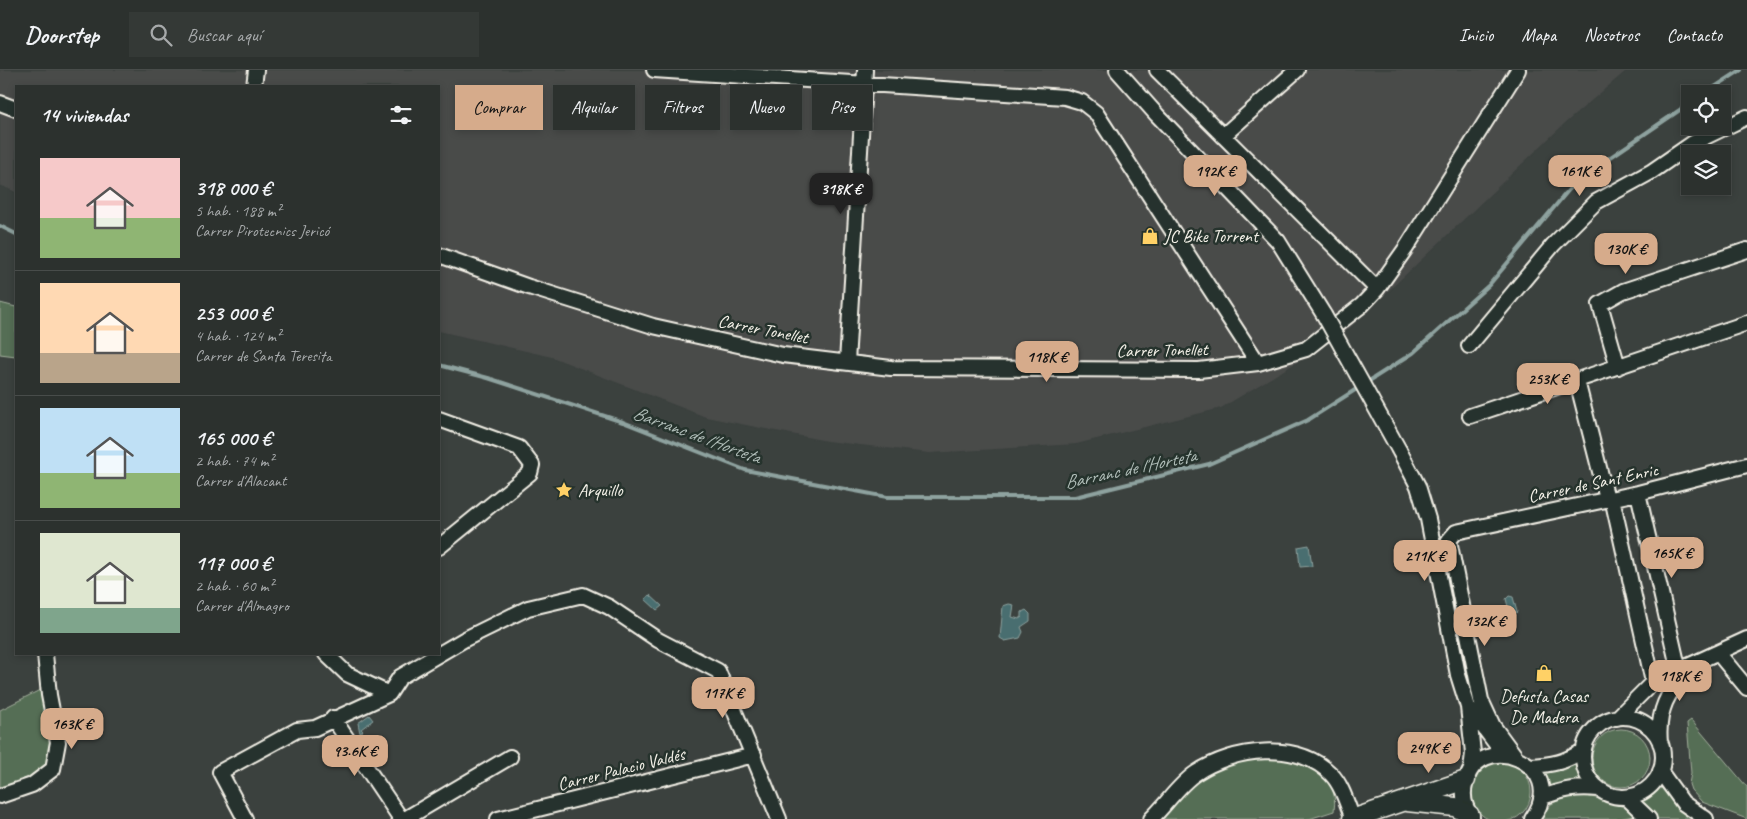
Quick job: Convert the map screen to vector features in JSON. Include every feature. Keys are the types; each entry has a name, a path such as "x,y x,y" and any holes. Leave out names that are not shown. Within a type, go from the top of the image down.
{"main road":[{"path":"1352,819 1404,802 1468,775"},
{"path":"1404,802 1455,807 1472,817"}],"street":[{"path":"254,85 256,70"},
{"path":"654,70 864,85 865,70"},
{"path":"1117,70 1156,115 1278,241 1324,315 1418,486 1428,519 1458,675 1468,707 1473,754 1464,792 1465,804 1472,817"},
{"path":"1157,70 1377,289"},
{"path":"1223,136 1297,70"},
{"name":"Carrer Tonellet","path":"440,255 529,287 652,326 783,355 891,368 1199,370 1258,363 1306,349 1362,305 1377,289 1406,248 1518,70"},
{"path":"872,85 1056,96 1082,102 1096,113 1258,363"},
{"path":"0,103 15,109"},
{"path":"1469,346 1553,245 1596,202 1651,172 1693,143 1747,117"},
{"path":"847,362 861,130"},
{"path":"1618,367 1600,304 1623,291 1747,250"},
{"path":"1470,416 1747,323"},
{"path":"1577,380 1610,498 1653,682"},
{"path":"440,419 520,448 532,465 530,473 440,546"},
{"name":"Carrer de Sant Enric","path":"1509,755 1481,700 1449,540 1456,532 1638,493 1747,465"},
{"path":"1638,493 1679,671"},
{"path":"440,654 528,608 583,595 609,607 658,640 718,671 779,819"},
{"path":"1617,718 1653,682 1718,654 1747,639"},
{"path":"1718,654 1747,688"},
{"path":"0,796 32,785 53,769 58,742 49,695 46,655"},
{"path":"327,655 347,674 389,694"},
{"path":"245,819 220,772 297,730 315,728 333,718 389,694 400,677 438,655"},
{"path":"1541,798 1563,789 1582,787 1599,789 1617,796 1626,797 1635,795 1650,786 1660,771 1662,753 1659,726 1666,698 1680,679 1699,662"},
{"path":"1468,707 1509,755 1530,766 1554,765 1570,759 1584,750"},
{"path":"333,718 403,819 510,758"},
{"path":"1599,789 1588,776 1584,767 1584,750 1592,732 1608,721 1617,718 1627,718 1641,722 1653,731 1660,743"},
{"path":"1151,819 1195,774 1236,755 1253,751 1281,752 1315,762 1332,775 1342,792 1352,819"},
{"name":"Carrer Palacio Valdés","path":"498,819 754,755"},
{"path":"1468,775 1486,759 1509,755"},
{"path":"1530,766 1541,786 1541,798 1532,819"},
{"path":"1660,771 1683,803 1706,819"},
{"path":"1626,797 1649,819"}],"shaded area":[{"path":"0,70 1627,70 1565,123 1342,335 1221,408 1076,444 929,453 827,441 706,417 552,357 440,331 440,85 15,85 15,192 0,185"}],"green space":[{"path":"0,303 15,307 15,356 0,354"},
{"path":"44,688 53,732 52,755 49,764 43,772 34,778 0,791 0,710"},
{"path":"1691,720 1747,787 1747,819 1702,802 1691,790 1689,784 1691,773 1687,723"},
{"path":"1615,729 1627,729 1642,737 1650,752 1650,764 1642,779 1627,787 1615,787 1600,779 1592,764 1592,752 1600,737"},
{"path":"1273,758 1307,767 1325,778 1331,786 1334,797 1334,811 1309,819 1157,819 1205,774 1238,759"},
{"path":"1576,761 1581,780 1564,782 1546,790 1542,772 1564,770"},
{"path":"1501,762 1517,767 1522,771 1530,786 1530,798 1526,808 1517,817 1510,820 1492,820 1485,817 1476,808 1471,792 1476,776 1480,771 1485,767"},
{"path":"1660,787 1691,819 1656,819 1641,801"},
{"path":"1571,795 1606,800 1638,815 1618,819 1540,819 1551,804"}],"water":[{"path":"1309,545 1312,566 1300,567 1298,547"},
{"path":"650,595 662,606 657,610 645,599"},
{"path":"1509,596 1513,597 1517,612 1514,615 1510,614 1506,599"},
{"path":"1014,605 1012,617 1019,619 1022,617 1022,612 1026,610 1030,614 1030,621 1021,627 1023,632 1020,638 1005,641 1000,638 1003,606"},
{"path":"369,715 373,720 361,729 363,731 360,733 358,723"}],"waterway":[{"name":"Barranc de l'Horteta","path":"1718,85 1741,70"},
{"name":"Barranc de l'Horteta","path":"440,365 488,378 623,422 745,470 887,497 1075,497 1209,464 1308,420 1413,353 1489,285 1577,180 1681,109"},
{"name":"Barranc de l'Horteta","path":"0,226 15,234"}],"place":[{"name":"JC Bike Torrent","path":"1150,236"},
{"name":"Arquillo","path":"564,490"},
{"name":"Defusta Casas De Madera","path":"1544,673"}]}
